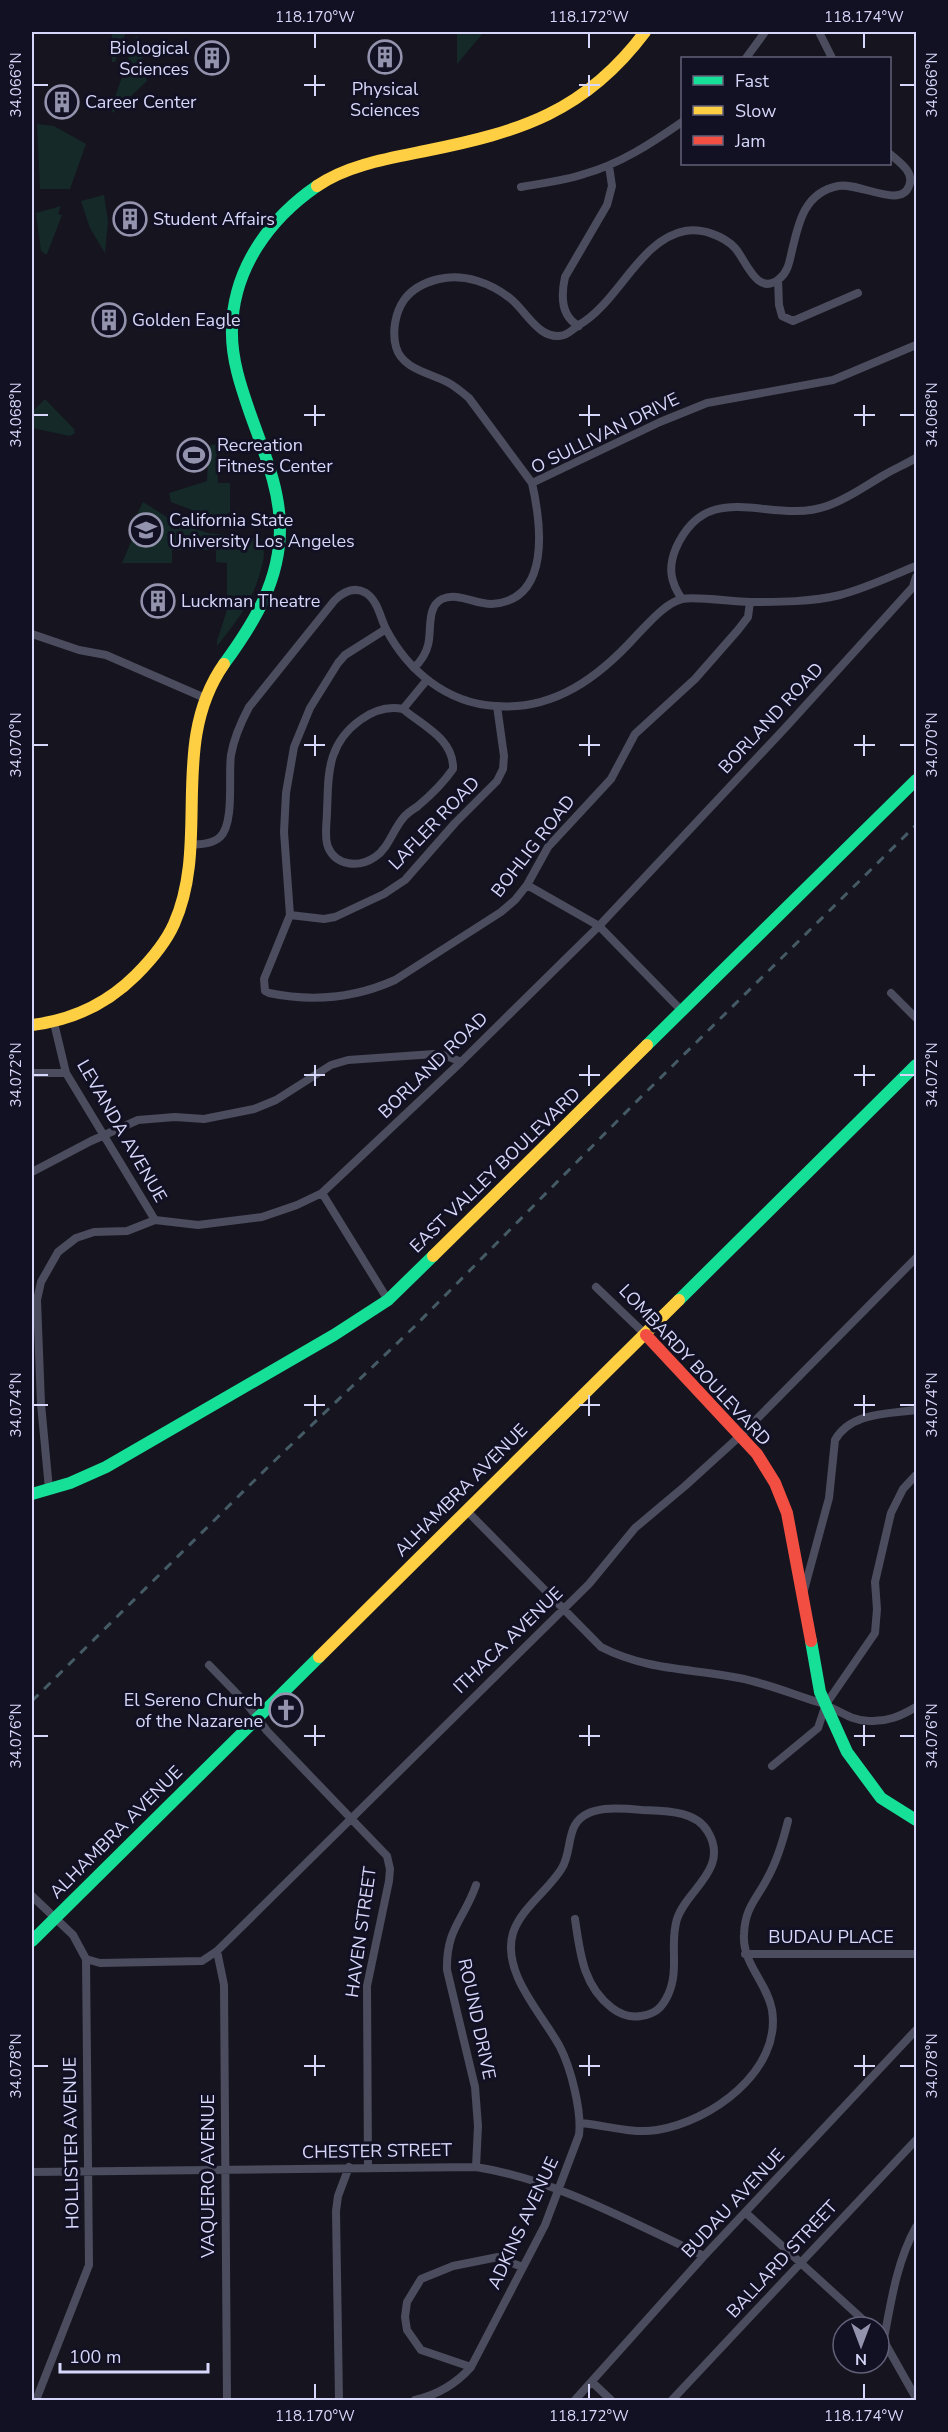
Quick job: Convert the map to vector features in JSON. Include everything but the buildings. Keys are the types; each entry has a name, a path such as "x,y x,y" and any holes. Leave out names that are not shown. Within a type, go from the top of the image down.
{"main road":[{"path":"32,1025 54,1023 92,1008 112,997 154,958 173,927 183,898 189,874 190,780 193,746 204,698 261,608 276,568 280,543 276,486 242,384 232,339 235,302 244,276 263,238 277,219 296,200 327,178 406,154 488,138 541,119 595,86 634,48 645,32"},
{"name":"EAST VALLEY BOULEVARD","path":"32,1494 49,1490 106,1467 334,1335 388,1300 683,1012 916,780"},
{"name":"ALHAMBRA AVENUE","path":"32,1941 406,1570 468,1512 602,1375 646,1335 687,1290 916,1065"},
{"name":"LOMBARDY BOULEVARD","path":"646,1335 740,1436 767,1469 782,1496 792,1534 820,1692 847,1752 882,1798 916,1820"}],"street":[{"path":"747,57 765,32"},
{"path":"819,32 832,57"},
{"path":"520,187 576,177 609,166 658,139 681,123"},
{"path":"532,483 469,398 450,384 418,370 403,360 397,349 394,335 398,310 405,298 427,282 444,278 463,278 481,282 511,299 541,331 561,336 589,321 657,244 674,233 692,230 717,235 734,246 752,276 763,283 774,283 782,277 788,266 805,206 818,194 843,185 859,186 891,196 901,196 908,190 911,182 909,174 891,155"},
{"path":"579,326 571,322 564,311 563,287 566,277 611,193 609,166"},
{"path":"778,280 782,316 794,321 858,293"},
{"name":"O SULLIVAN DRIVE","path":"414,668 422,660 428,648 433,607 441,599 452,596 491,604 507,600 527,585 534,573 540,549 532,483 660,422 707,403 833,380 916,345"},
{"path":"682,599 672,585 671,571 676,549 697,517 715,508 731,505 777,511 802,511 827,507 916,458"},
{"path":"190,845 216,840 225,830 228,819 231,755 242,720 249,707 334,601 343,593 351,590 369,595 386,629 426,681 465,700 497,706 539,702 581,686 618,656 646,625 665,609 682,599 750,602 838,596 916,566"},
{"name":"BORLAND ROAD","path":"49,1490 41,1404 37,1300 41,1282 58,1252 76,1238 94,1232 127,1231 155,1220 198,1225 262,1217 297,1205 322,1193 461,1062 598,926 786,727 913,587 916,577"},
{"name":"BOHLIG ROAD","path":"290,915 264,979 265,990 269,993 306,999 331,998 382,986 501,912 527,885 548,847 611,779 635,734 694,679 738,630 748,617 750,602"},
{"path":"290,915 284,832 286,793 294,747 310,708 338,663 345,655 386,629"},
{"path":"32,634 79,650 106,655 204,698"},
{"path":"403,710 426,681"},
{"name":"LAFLER ROAD","path":"290,915 324,919 335,917 384,894 405,880 455,823 497,781 504,756 497,706"},
{"path":"384,709 403,710 447,745 452,753 453,769 419,805 404,816 384,848 375,857 354,864 343,862 334,857 326,840 328,785 333,754 345,735 368,715 384,709"},
{"path":"527,885 598,926 683,1012"},
{"path":"891,993 916,1018"},
{"name":"LEVANDA AVENUE","path":"54,1023 66,1073 155,1220"},
{"path":"32,1172 138,1120 175,1117 204,1119 254,1109 276,1100 331,1065 348,1060 434,1054 461,1062"},
{"path":"32,1073 66,1073"},
{"path":"322,1193 388,1300"},
{"name":"ITHACA AVENUE","path":"86,1959 100,1963 202,1961 218,1951 589,1584 635,1528 740,1436 916,1258"},
{"name":"LOMBARDY BOULEVARD","path":"596,1287 646,1335"},
{"path":"803,1596 829,1498 835,1440 839,1433 859,1419 916,1410"},
{"path":"772,1766 818,1728 826,1704 875,1633 877,1610 875,1582 889,1523 903,1489 916,1475"},
{"path":"468,1512 601,1647 624,1659 651,1666 740,1678 826,1704 848,1718 868,1721 889,1720 916,1707"},
{"name":"HAVEN STREET","path":"209,1665 259,1718 267,1731 387,1856 390,1869 367,1986 368,2167"},
{"name":"ADKINS AVENUE","path":"415,2400 428,2398 458,2381 471,2367 560,2190 573,2156 580,2122 567,2061 520,1982 511,1947 513,1933 518,1922 562,1868 575,1825 586,1814 602,1809 671,1812 692,1817 705,1827 712,1839 713,1857 709,1873 701,1886 682,1907 676,1921 674,1978 669,1994 660,2008 649,2015 636,2017 618,2013 602,2001 588,1982 581,1959 575,1919"},
{"path":"580,2122 637,2131 657,2130 682,2124 718,2107 747,2082 766,2052 772,2030 772,2011 768,1994 745,1954 743,1937 745,1918 752,1901 767,1880 781,1851 788,1821"},
{"name":"ROUND DRIVE","path":"476,1885 470,1902 454,1928 447,1954 447,1970 475,2087 478,2126 476,2167"},
{"name":"HOLLISTER AVENUE","path":"32,1896 57,1917 73,1935 86,1959 89,2265 36,2400"},
{"name":"VAQUERO AVENUE","path":"218,1951 224,1985 227,2400"},
{"name":"BUDAU PLACE","path":"745,1954 916,1954"},
{"name":"BUDAU AVENUE","path":"575,2400 704,2256 916,2030"},
{"name":"BALLARD STREET","path":"672,2400 916,2140"},
{"path":"339,2400 336,2211 338,2196 349,2167"},
{"name":"CHESTER STREET","path":"32,2172 476,2167 525,2177 560,2190 704,2256"},
{"path":"746,2213 858,2315"},
{"path":"887,2315 906,2247 916,2227"},
{"path":"471,2367 421,2350 407,2330 405,2317 407,2302 421,2279 453,2266 498,2257 522,2267"},
{"path":"891,2354 916,2398"},
{"path":"592,2382 611,2400"}],"green space":[{"path":"112,32 126,32 115,62 112,62"},
{"path":"457,32 484,32 457,64"},
{"path":"136,36 147,81 113,113 111,109"},
{"path":"37,124 54,126 86,144 70,189 40,189"},
{"path":"104,195 108,221 105,253 90,228 81,201"},
{"path":"61,206 58,214 62,215 47,254 45,254 41,251 36,213"},
{"path":"45,399 74,429 75,433 70,436 32,428 32,412"},
{"path":"216,444 218,483 230,483 230,512 222,517 200,513 171,502 169,493 207,481 209,446"},
{"path":"143,502 178,524 208,533 263,539 260,542 264,553 263,561 253,593 237,620 217,646 227,610 227,563 216,562 216,550 172,550 172,563 122,563 134,535 132,525"}],"railway":[{"path":"32,1701 267,1468 414,1327 635,1103 916,825"}],"traffic: fast":[{"path":"224,664 255,617 270,584 279,547 280,528 274,484 243,393 235,361 232,340 234,307 239,286 257,247 284,214 317,186"},
{"path":"647,1045 916,780"},
{"path":"679,1300 916,1065"},
{"path":"32,1494 70,1483 106,1467 334,1335 388,1300 433,1256"},
{"path":"811,1641 820,1692 847,1752 881,1798 916,1820"},
{"path":"32,1941 319,1657"}],"traffic: slow":[{"path":"317,186 355,168 491,136 548,114 574,100 599,82 645,32"},
{"path":"32,1025 75,1015 113,994 147,964 162,945 174,924 184,892 190,860 193,760 198,727 207,695 224,664"},
{"path":"433,1256 647,1045"},
{"path":"319,1657 679,1300"}],"traffic: jam":[{"path":"646,1335 757,1454 775,1483 787,1513 811,1641"}],"place":[{"name":"Physical Sciences","path":"385,57"},
{"name":"Biological Sciences","path":"212,58"},
{"name":"Career Center","path":"62,102"},
{"name":"Student Affairs","path":"130,219"},
{"name":"Golden Eagle","path":"109,320"},
{"name":"Recreation Fitness Center","path":"194,455"},
{"name":"California State University Los Angeles","path":"146,530"},
{"name":"Luckman Theatre","path":"158,601"},
{"name":"El Sereno Church of the Nazarene","path":"286,1710"}]}
